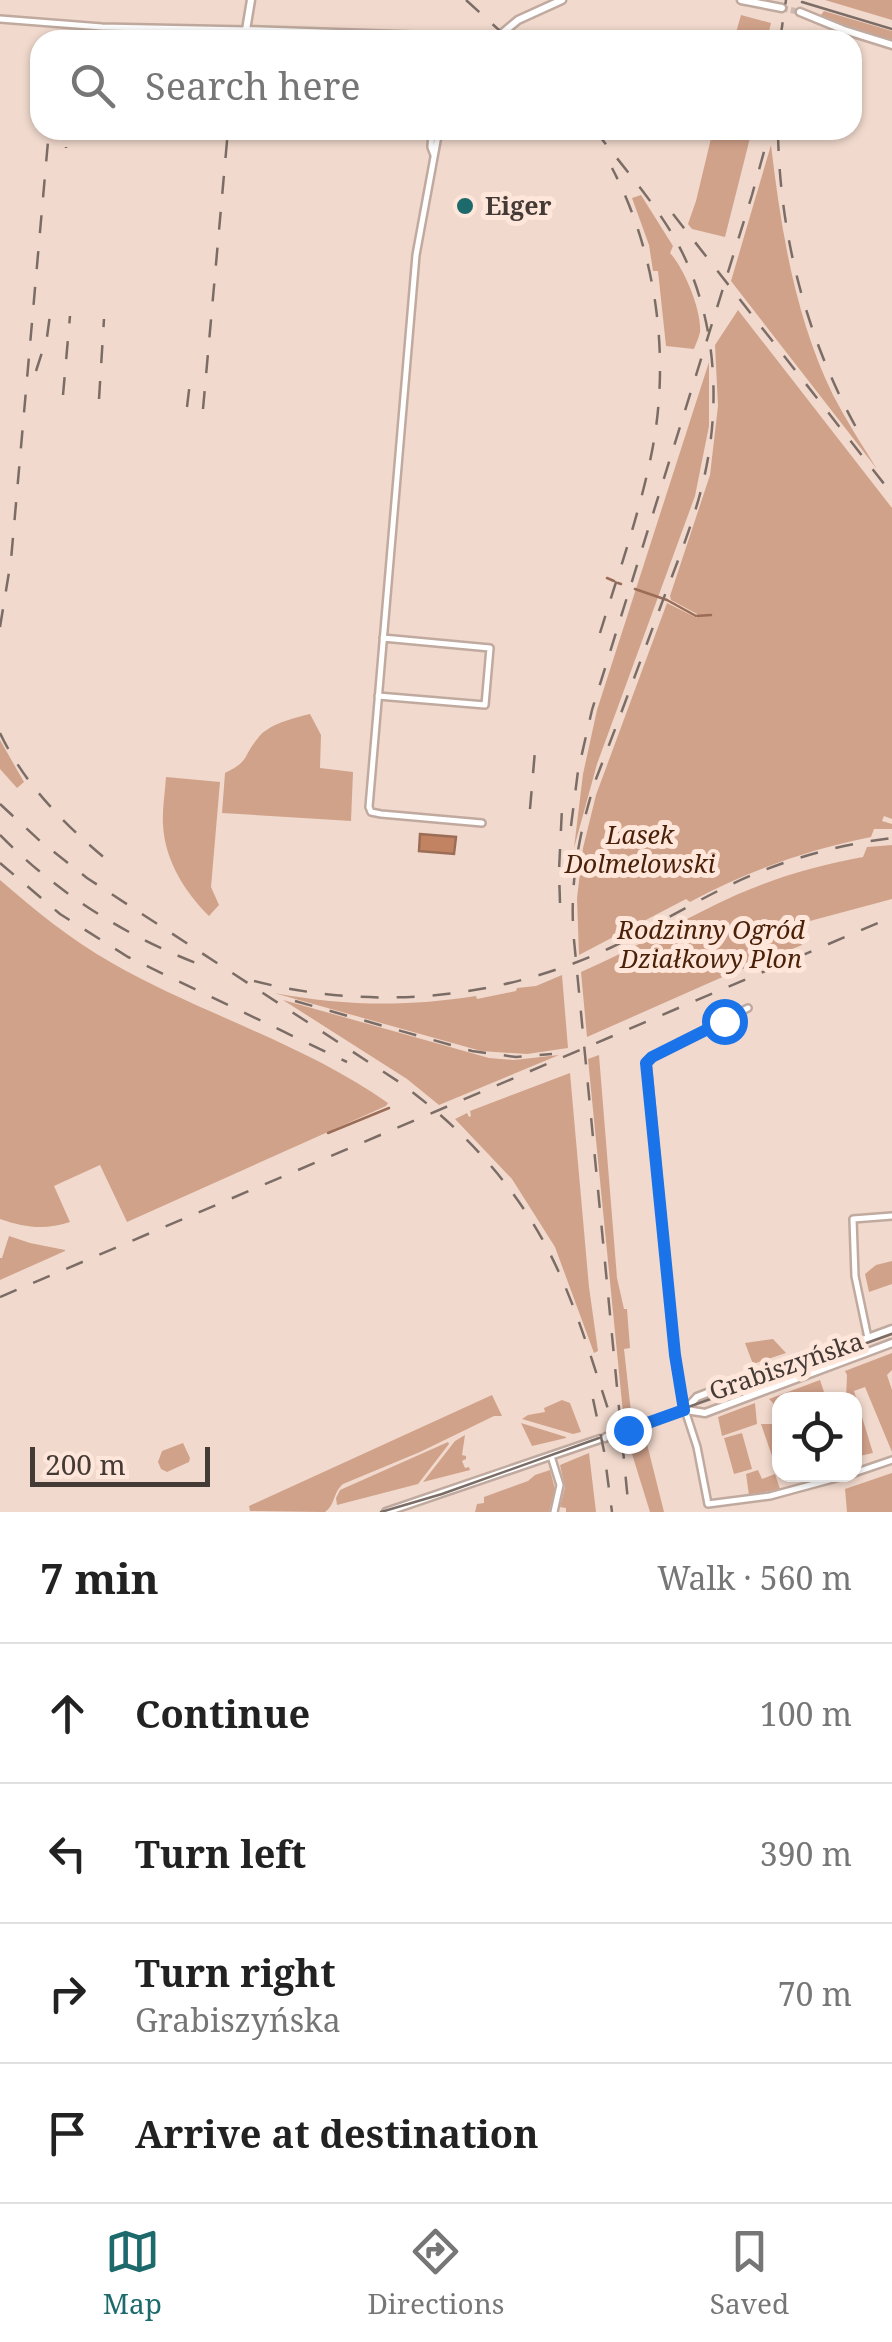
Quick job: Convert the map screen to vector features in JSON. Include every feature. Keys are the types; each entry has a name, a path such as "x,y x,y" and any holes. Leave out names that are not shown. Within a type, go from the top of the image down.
{"main road":[{"path":"246,30 251,0"},
{"path":"504,30 562,0"},
{"path":"741,0 782,8"},
{"path":"800,12 844,30"},
{"path":"862,36 892,45"},
{"name":"Grabiszyńska","path":"624,1431 684,1410 698,1397 715,1390 892,1329"},
{"name":"Grabiszyńska","path":"684,1410 702,1414 892,1342"},
{"path":"386,1512 604,1438"}],"street":[{"path":"0,19 102,27 246,30"},
{"path":"433,140 416,255 369,802 371,812 482,823"},
{"path":"378,696 485,705 488,678 490,648 383,638"},
{"path":"748,1008 646,1063 675,1355 684,1410 708,1504 770,1496 823,1482"},
{"path":"868,1338 856,1276 853,1220 892,1216"},
{"path":"551,1456 560,1485 554,1512"},
{"path":"862,1471 892,1460"}],"green space":[{"path":"825,0 892,0 892,20"},
{"path":"824,11 892,31 892,40 845,26 821,15"},
{"path":"741,15 771,23 769,30 737,30"},
{"path":"711,140 749,140 725,237 692,229 688,224"},
{"path":"771,145 785,241 809,335 833,395 877,469 731,281"},
{"path":"641,195 673,246 670,253 691,290 700,323 694,349 666,346 658,271 653,271 649,245 632,198"},
{"name":"Lasek Dolmelowski","path":"738,310 892,508 892,819 884,816 882,821 892,824 892,829 874,829 871,837 755,871 690,902 686,899 579,955 577,898 583,848 596,795 667,603 697,618 697,614 670,596 710,475 718,406 715,345"},
{"path":"709,362 709,426 695,496 597,764 574,848 583,774 597,710"},
{"path":"310,714 321,735 320,768 353,772 351,821 222,813 225,773 243,761 268,729"},
{"path":"0,740 24,782 17,788 0,769"},
{"path":"166,777 220,782 211,887 219,905 209,916 184,886 168,851 163,819"},
{"name":"Rodzinny Ogród Działkowy Plon","path":"892,845 892,899 795,925 802,945 587,1037 581,972 751,889 798,872 863,857 867,847"},
{"path":"0,880 68,935 112,963 322,1063 388,1103 127,1222 100,1165 54,1186 70,1222 35,1227 0,1219"},
{"path":"562,975 568,1048 527,1054 481,1051 274,993 375,1004 476,996 477,999 536,986"},
{"path":"283,1000 489,1058 514,1060 559,1055 439,1105 407,1079"},
{"path":"599,1055 617,1278 627,1309 630,1348 624,1349 631,1412 623,1413 588,1059"},
{"path":"570,1073 598,1351 594,1353 555,1247 512,1179 455,1119 467,1113 469,1117 470,1111"},
{"path":"9,1236 65,1251 0,1280 0,1258"},
{"path":"892,1261 892,1284 869,1292 865,1274 876,1265"},
{"path":"773,1339 786,1353 753,1364 745,1343"},
{"path":"892,1353 892,1370 887,1375 892,1390 892,1452 865,1387 846,1392 845,1371"},
{"path":"820,1380 824,1392 788,1392"},
{"path":"492,1395 502,1416 494,1416 343,1484 325,1512 250,1511 249,1506"},
{"path":"562,1400 570,1403 581,1432 573,1434 522,1419 545,1412 544,1408"},
{"path":"755,1403 757,1424 722,1436 718,1417"},
{"path":"862,1417 873,1453 862,1455"},
{"path":"521,1423 566,1437 566,1438 532,1446"},
{"path":"761,1424 772,1424 772,1456"},
{"path":"742,1433 752,1469 734,1474 724,1438"},
{"path":"465,1435 462,1455 466,1459 462,1461 470,1470 423,1482 455,1441"},
{"path":"645,1436 664,1512 650,1512 628,1441"},
{"path":"448,1442 418,1484 337,1505 340,1490"},
{"path":"183,1443 189,1462 167,1472 161,1469 158,1462 162,1451"},
{"path":"589,1453 596,1512 566,1512 566,1508 560,1507 565,1487 560,1465"},
{"path":"550,1470 555,1489 549,1512 475,1512 477,1504 484,1503 484,1497"},
{"path":"758,1470 762,1479 772,1475 772,1482 778,1482 780,1489 749,1495 746,1474"},
{"path":"892,1473 892,1512 847,1512 845,1489"}],"shaded area":[{"path":"420,834 456,837 454,854 419,851"}],"waterway":[{"path":"607,578 614,581"},
{"path":"635,589 696,616 711,615"},
{"path":"328,1133 389,1108"}],"tunnel":[{"path":"782,8 800,12"},
{"path":"606,1437 624,1431"}],"tram line":[{"path":"802,2 892,29"},
{"path":"624,1430 892,1334"},
{"path":"381,1512 599,1438"}],"railway":[{"path":"466,0 499,30"},
{"path":"782,30 786,0"},
{"path":"0,627 11,560 48,140"},
{"path":"203,409 227,140"},
{"path":"603,140 653,206 683,254 703,308 714,393 700,494 596,779 574,878 574,940 629,1512"},
{"path":"571,826 592,710 767,140"},
{"path":"778,140 784,213 801,290 826,366 862,438"},
{"path":"600,633 648,470 660,375 649,268 612,168"},
{"path":"673,214 892,494"},
{"path":"36,371 50,315"},
{"path":"63,395 70,316"},
{"path":"99,399 104,319"},
{"path":"187,407 190,382"},
{"path":"0,733 22,771 49,805 113,865"},
{"path":"530,809 536,739"},
{"path":"0,804 87,878 399,1082 469,1142 526,1212 556,1266 611,1418"},
{"path":"560,903 562,808"},
{"path":"0,835 45,876 93,911 146,941 201,965"},
{"path":"254,981 344,996 435,995 480,989 568,966 751,875 830,849 892,838"},
{"path":"0,863 60,914 128,957 347,1062"},
{"path":"0,1297 892,917"},
{"path":"295,1001 472,1051 516,1057 552,1054"},
{"path":"593,1399 612,1512"}],"place":[{"name":"Eiger","path":"465,206"}],"route":[{"path":"628,1430 684,1410 676,1366 646,1063 724,1021"}]}
